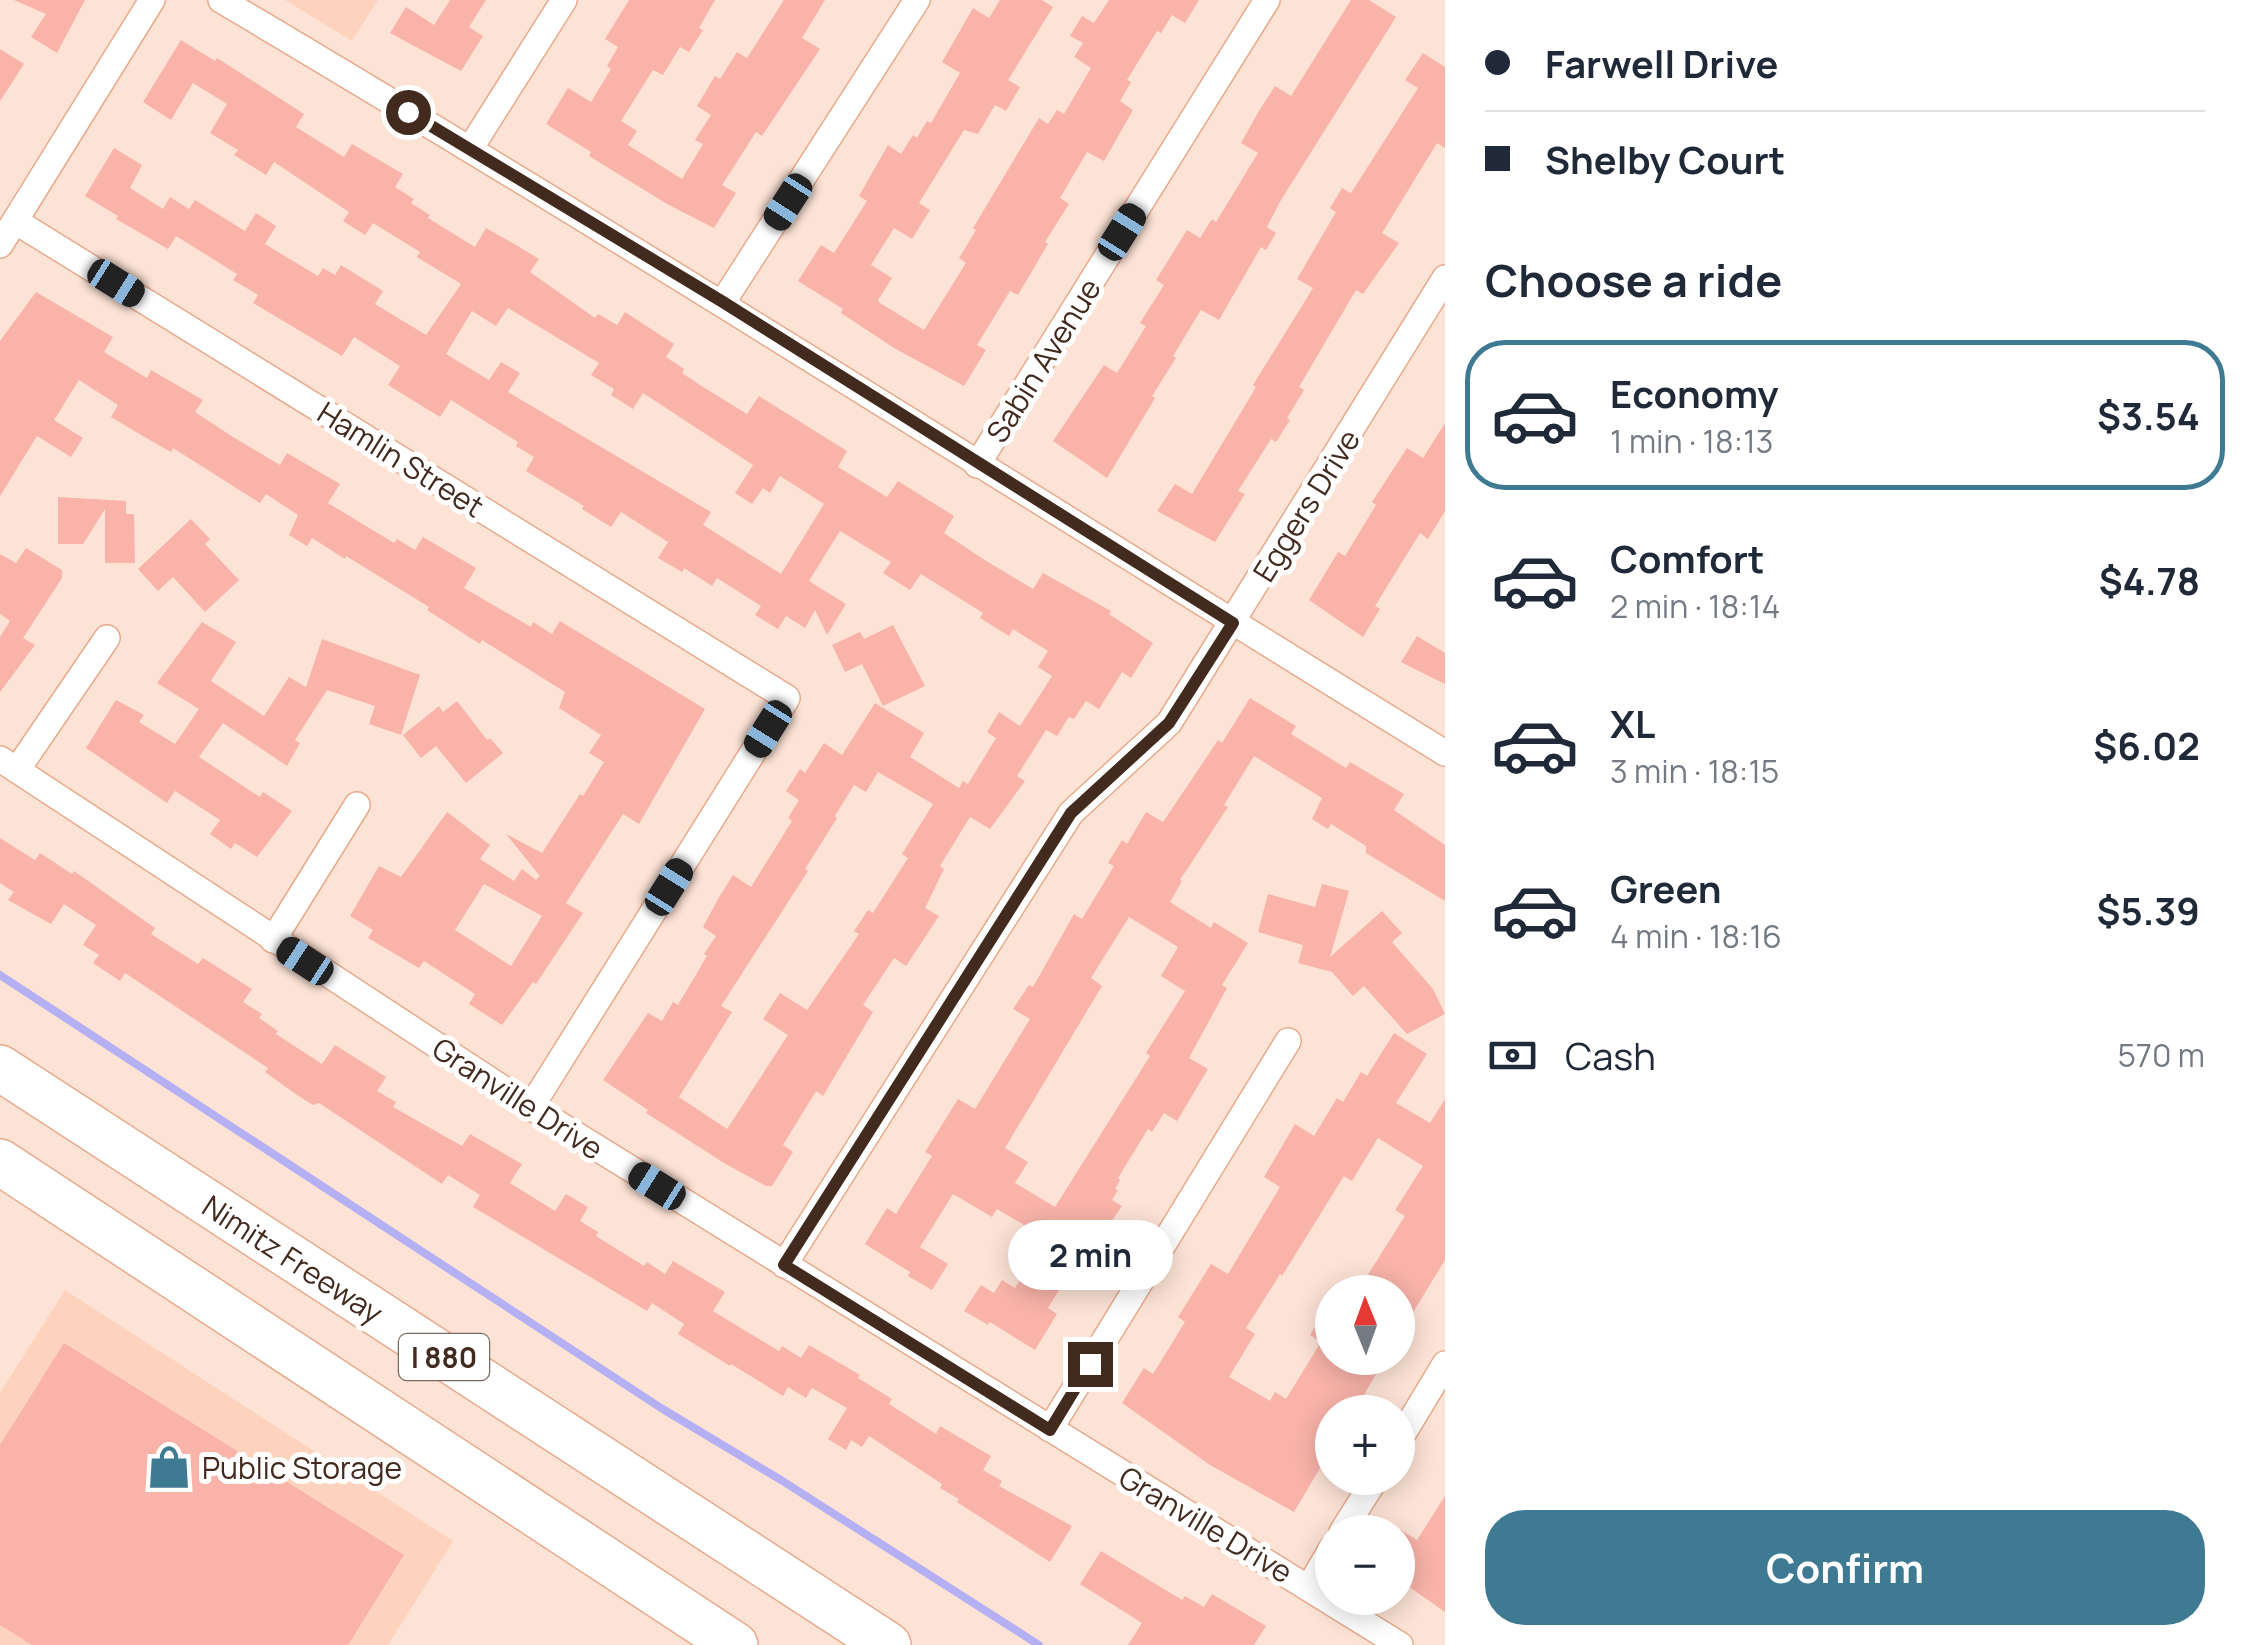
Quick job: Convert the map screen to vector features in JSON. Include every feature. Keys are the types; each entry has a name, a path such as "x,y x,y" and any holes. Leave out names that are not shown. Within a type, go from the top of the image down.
{"highway":[{"name":"Nimitz Freeway","path":"0,1068 888,1645"},
{"name":"I 880","path":"0,1162 735,1645"}],"street":[{"path":"0,245 152,0"},
{"path":"221,0 723,302 1445,753"},
{"path":"470,150 564,0"},
{"path":"723,302 917,0"},
{"name":"Sabin Avenue","path":"978,464 1267,0"},
{"name":"Hamlin Street","path":"15,221 788,698 531,1107"},
{"name":"Eggers Drive","path":"784,1265 1071,813 1169,723 1445,278"},
{"path":"8,765 107,638"},
{"name":"Granville Drive","path":"8,765 531,1107 1400,1645"},
{"path":"273,940 357,805"},
{"path":"1050,1430 1288,1040"},
{"path":"1415,1414 1445,1364"},
{"path":"1309,1587 1315,1577"}],"shaded area":[{"path":"285,0 378,0 352,41"},
{"name":"Public Storage","path":"65,1290 453,1541 388,1645 0,1645 0,1393"}],"building":[{"path":"14,0 85,0 57,53 31,37 46,14"},
{"path":"450,0 486,0 469,27 483,36 461,71 390,33 406,7 434,25"},
{"path":"629,0 715,0 689,52 680,47 663,75 653,70 621,121 637,131 628,145 682,179 703,144 695,140 711,115 697,106 715,76 720,79 737,52 747,58 784,0 825,0 802,38 820,49 762,136 756,132 722,185 736,193 714,228 589,156 591,152 546,124 568,88 591,102 611,69 607,66 618,47 605,39"},
{"path":"1000,0 1042,0 1053,7 1008,80 1020,87 1006,111 995,105 978,134 964,130 919,203 930,210 912,239 894,228 871,265 892,278 878,300 880,303 924,330 966,263 959,258 976,230 973,228 1039,118 1048,124 1057,110 1064,114 1091,68 1074,57 1083,43 1070,36 1082,16 1094,23 1109,0 1199,0 1185,23 1172,15 1161,33 1157,31 1127,80 1131,82 1120,101 1133,110 1104,161 1087,152 1060,198 1069,204 1045,242 1048,244 1018,295 1010,291 977,345 986,350 964,386 894,348 798,281 821,245 834,253 867,201 859,196 888,145 901,154 913,135 917,138 927,121 931,123 960,73 942,62 973,8 989,18"},
{"path":"1351,0 1369,0 1396,17 1281,200 1267,227 1276,233 1266,250 1261,247 1219,320 1201,310 1107,478 1053,441 1104,365 1117,373 1146,326 1140,323 1164,285 1156,280 1187,230 1200,238 1212,219 1216,222 1258,153 1241,143 1259,111 1275,86 1291,96"},
{"path":"181,40 215,61 217,58 304,114 296,127 344,157 352,144 403,174 395,187 414,199 411,203 430,215 428,218 475,247 486,228 516,245 539,259 530,272 595,318 598,314 617,325 625,312 674,344 666,357 700,385 747,414 759,396 847,451 838,467 887,497 898,481 954,516 944,533 983,559 1033,589 1043,573 1111,611 1109,614 1153,643 1131,678 1122,672 1099,709 1086,701 1057,736 1046,730 1017,776 1025,781 990,829 970,817 940,866 944,869 925,908 939,916 906,966 894,958 863,1005 873,1012 823,1096 816,1091 783,1145 793,1152 772,1186 724,1163 603,1080 648,1013 662,1021 673,1002 678,1005 716,936 703,927 718,899 733,875 751,887 792,821 788,818 799,800 786,791 800,769 805,773 824,743 842,755 875,703 924,733 910,757 959,788 963,781 968,784 996,738 987,732 999,712 1020,726 1052,676 1038,667 1048,651 1013,629 1009,636 980,618 983,613 921,574 910,590 883,573 891,562 840,531 809,581 846,604 827,635 815,610 805,628 786,616 778,629 755,615 761,606 717,578 712,586 684,568 682,572 658,558 668,542 621,512 611,527 582,509 584,506 526,471 534,457 516,446 518,442 451,400 440,417 388,385 400,366 354,337 342,356 253,303 258,295 233,280 237,274 176,236 168,249 85,196 114,148 142,165 130,188 163,209 170,197 189,209 195,200 245,231 256,213 276,226 265,244 318,276 323,268 335,275 341,265 383,291 375,304 426,335 461,284 373,223 365,235 343,221 349,212 274,162 266,175 234,155 238,150 210,133 227,104 193,83 171,120 143,102","holes":["508,308 599,363 591,375 614,389 611,395 633,409 643,393 753,465 735,493 752,504 763,488 770,493 780,476 824,504 781,574 703,525 711,512 508,392 520,373 501,362 489,380 446,354 472,311 496,326","878,772 933,804 902,854 908,858 873,913 868,910 854,931 859,934 807,1010 780,993 763,1019 788,1035 727,1129 679,1097 732,1012 721,1006 808,871 805,869 835,816 854,785 866,792"]},
{"path":"0,49 24,64 0,101"},
{"path":"1423,53 1445,67 1445,148 1437,143 1382,233 1399,243 1363,294 1356,290 1299,387 1304,390 1287,418 1290,420 1276,442 1271,439 1238,491 1245,494 1215,542 1157,511 1175,484 1192,494 1256,387 1253,385 1313,288 1297,279 1336,212 1330,208 1342,188 1351,193 1418,88 1405,80"},
{"path":"36,292 113,337 104,352 147,378 151,370 203,400 195,412 233,437 280,465 287,453 340,484 328,503 394,543 397,539 415,550 423,537 476,568 464,588 531,627 533,622 552,634 560,621 705,709 639,824 623,814 566,903 583,913 536,984 533,982 502,1025 469,1004 475,994 424,961 419,968 368,938 373,930 350,916 379,866 401,877 447,812 490,845 480,859 514,881 522,869 536,880 540,876 506,834 542,853 604,762 589,753 601,735 559,708 565,692 482,640 480,644 346,556 345,559 312,538 307,546 289,535 298,515 266,494 260,503 173,448 171,452 111,417 118,405 79,380 54,420 83,438 71,457 37,436 0,496 0,341","holes":["484,884 542,916 511,966 455,930"]},
{"path":"1445,423 1445,511 1428,539 1420,533 1375,606 1380,609 1363,637 1309,600 1338,552 1345,556 1376,505 1372,502 1407,448 1423,458"},
{"path":"58,497 126,501 126,514 134,514 135,563 105,563 105,509 83,544 58,544"},
{"path":"191,519 210,539 205,544 239,580 205,612 173,577 158,591 138,569"},
{"path":"26,548 62,570 62,578 23,638 35,645 0,692 0,637 10,621 0,614 0,554 16,563"},
{"path":"202,622 236,642 211,681 264,716 289,677 306,687 322,639 420,675 401,735 369,724 375,706 327,690 295,740 300,743 287,766 223,723 199,757 260,797 263,792 292,811 257,857 235,843 231,849 210,834 220,820 175,791 167,803 86,748 116,700 144,715 139,722 175,744 199,709 157,683"},
{"path":"893,625 925,686 883,706 862,664 845,672 832,645 860,632 864,639"},
{"path":"1417,636 1445,653 1445,684 1401,662"},
{"path":"1250,698 1296,726 1291,734 1346,768 1350,762 1404,794 1394,810 1445,845 1445,901 1366,853 1366,846 1331,824 1328,829 1312,819 1322,798 1254,756 1170,902 1211,928 1214,922 1248,943 1222,985 1227,988 1189,1058 1208,1069 1177,1121 1164,1113 1152,1132 1148,1129 1118,1178 1118,1190 1112,1200 1122,1206 1088,1255 1083,1251 1048,1308 1057,1314 1035,1350 964,1311 981,1285 994,1293 1002,1280 1015,1288 1036,1254 1030,1250 1039,1234 997,1209 992,1217 953,1194 920,1247 948,1264 932,1290 865,1244 887,1208 896,1214 932,1156 925,1152 958,1099 975,1109 1030,1019 1013,1009 1029,985 1033,987 1074,914 1082,919 1114,866 1108,863 1122,840 1127,844 1146,812 1163,822 1218,740 1222,743","holes":["1129,917 1178,947 1161,976 1185,991 1146,1053 1150,1056 1055,1207 1015,1183 1028,1162 1005,1148 1102,986 1091,978"]},
{"path":"457,701 487,740 490,738 503,753 466,783 436,746 421,758 403,735 439,706 443,712"},
{"path":"0,838 35,860 40,853 72,874 74,871 155,928 151,934 198,964 203,958 252,989 243,1002 262,1014 259,1018 278,1031 276,1034 322,1064 335,1045 386,1077 377,1091 396,1102 393,1107 462,1146 470,1134 522,1164 510,1183 555,1211 566,1194 588,1207 580,1221 598,1232 596,1236 644,1266 647,1262 665,1274 673,1261 725,1292 713,1311 779,1351 782,1346 801,1358 809,1345 860,1375 858,1378 892,1399 889,1404 936,1434 940,1426 991,1456 983,1470 1002,1481 999,1486 1072,1526 1050,1562 957,1502 959,1499 940,1488 942,1484 869,1436 862,1447 851,1440 846,1450 828,1439 847,1408 812,1388 806,1398 788,1387 783,1396 730,1366 678,1334 684,1324 652,1303 647,1311 473,1207 480,1195 448,1175 442,1184 319,1103 313,1105 297,1095 265,1072 268,1068 125,973 120,981 93,963 99,955 83,945 96,925 64,904 51,924 8,900 14,892 0,883"},
{"path":"1322,884 1349,891 1330,957 1382,911 1402,933 1392,942 1433,989 1445,1014 1407,1034 1364,986 1353,996 1332,972 1298,963 1303,945 1258,932 1268,894 1315,907"},
{"path":"1394,1033 1427,1054 1396,1103 1430,1123 1445,1099 1445,1260 1415,1309 1415,1275 1368,1275 1405,1216 1395,1210 1423,1166 1378,1138 1352,1181 1344,1176 1246,1328 1255,1334 1229,1377 1270,1401 1275,1392 1286,1399 1315,1352 1315,1375 1376,1375 1364,1395 1315,1395 1315,1477 1294,1512 1210,1465 1122,1403 1144,1368 1153,1374 1185,1322 1178,1317 1211,1264 1228,1274 1280,1187 1264,1177 1295,1124 1314,1136 1337,1098 1343,1102 1361,1072 1367,1076"},
{"name":"Public Storage","path":"64,1343 404,1555 348,1645 32,1645 0,1625 0,1445"},
{"path":"1445,1496 1445,1612 1415,1591 1417,1540"},
{"path":"1101,1551 1182,1600 1185,1596 1204,1607 1212,1594 1266,1626 1254,1645 1128,1645 1142,1623 1080,1584"}],"waterway":[{"path":"0,975 661,1408 1039,1645"}],"place":[{"name":"Public Storage","path":"169,1467"}],"route":[{"path":"408,112 723,302 1233,623 1169,723 1071,813 784,1265 1050,1430 1090,1364"}]}
